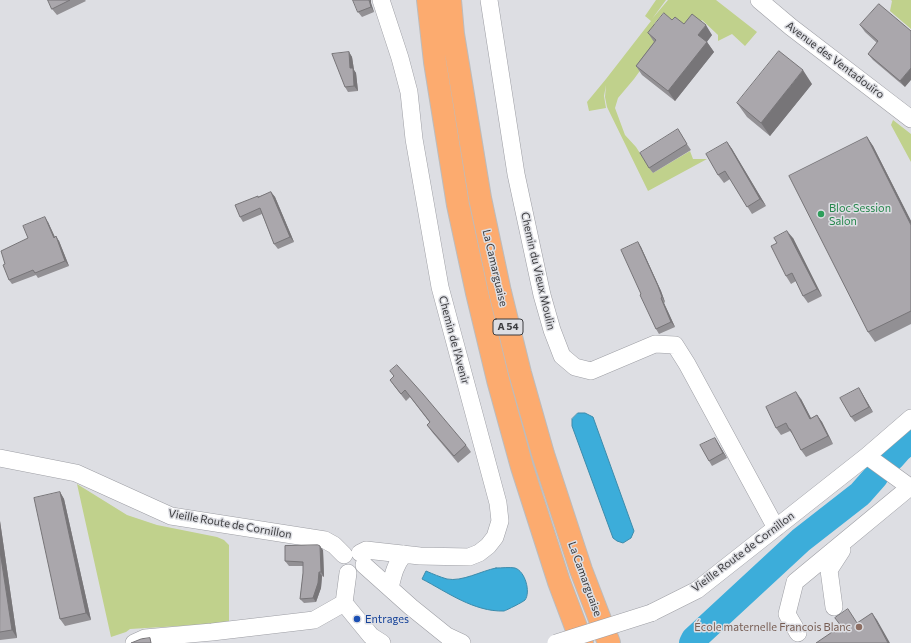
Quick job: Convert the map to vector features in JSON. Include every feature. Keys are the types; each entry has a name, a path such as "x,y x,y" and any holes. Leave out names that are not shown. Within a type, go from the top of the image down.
{"highway":[{"name":"La Camarguaise","path":"428,0 435,62 458,205 477,293 498,380 522,467 559,582 582,643"},
{"name":"La Camarguaise","path":"450,0 453,34 480,198 500,292 543,454 581,570 609,643"}],"street":[{"name":"Chemin de l'Avenir","path":"356,558 366,550 420,556 469,557 479,553 488,546 495,537 500,521 498,503 440,287 414,139 409,92 382,0"},
{"name":"Chemin du Vieux Moulin","path":"489,0 516,174 542,295 552,330 562,356 575,367 591,371 655,344 675,346 687,364 776,528"},
{"name":"Avenue des Ventadouïro","path":"759,0 791,27 911,119"},
{"name":"Vieille Route de Cornillon","path":"556,643 651,613 696,590 868,456 911,418"},
{"path":"798,632 787,614 795,582 848,537 911,487 868,456"},
{"name":"Vieille Route de Cornillon","path":"0,458 76,472 171,516 325,540 356,558 447,636 462,643"},
{"path":"834,607 829,570 843,547 911,501"},
{"path":"390,588 392,577 398,562 404,554"},
{"path":"356,558 341,561 342,568 348,573 344,603 371,636 382,643"},
{"path":"134,643 145,638 314,620 344,603"}],"green space":[{"path":"656,0 666,0 652,19 668,0 716,0 757,32 745,46 732,34 718,41 718,35 702,20 691,31 679,25 663,13 654,24 662,32 658,46 618,98 615,108 625,135 636,147 653,173 690,151 693,159 707,159 648,191 607,107 605,97 606,85 604,96 606,108 589,111 587,102 651,21 645,16"},
{"path":"891,0 911,0 911,29 890,11"},
{"path":"893,120 911,134 911,162 891,125"},
{"path":"77,484 127,515 157,525 217,537 224,540 229,545 229,623 130,629 126,632 111,637"}],"water":[{"path":"578,413 585,413 593,417 634,531 631,538 623,543 613,538 572,426 572,419"},
{"path":"496,568 515,568 519,570 524,577 527,587 527,596 525,600 504,611 471,605 422,579 426,571 453,580 465,578"}],"building":[{"path":"48,0 70,0 52,9"},
{"path":"353,0 369,0 371,7 358,12"},
{"path":"879,4 911,31 911,68 900,81 868,54 878,41 860,25"},
{"path":"664,13 672,20 675,17 684,24 692,14 706,25 698,35 707,42 668,91 636,66 656,40 648,33"},
{"path":"779,51 803,70 761,123 737,103"},
{"path":"349,52 350,68 353,68 354,86 345,87 332,54"},
{"path":"678,129 687,144 649,168 640,153"},
{"path":"867,137 911,225 911,311 868,332 789,176"},
{"path":"727,142 760,199 747,207 725,171 718,175 706,154"},
{"path":"271,192 290,237 274,244 260,208 240,217 235,205"},
{"path":"45,217 54,238 56,236 65,261 35,273 33,270 9,280 3,265 5,264 1,251 28,238 23,226"},
{"path":"787,231 817,289 803,296 792,273 786,276 771,246 777,243 774,238"},
{"path":"638,242 658,286 662,297 661,298 671,322 656,329 621,250"},
{"path":"397,365 466,445 454,456 427,425 430,422 405,390 401,394 390,380 394,376 390,371"},
{"path":"859,388 869,407 851,417 840,398"},
{"path":"796,392 810,419 817,415 828,436 801,450 786,423 776,428 766,407"},
{"path":"715,438 723,453 709,461 700,445"},
{"path":"60,492 86,613 60,619 34,498"},
{"path":"285,546 320,546 321,572 319,572 318,583 313,598 300,599 303,562 285,561"},
{"path":"0,551 12,630 0,632"},
{"name":"École maternelle Francois Blanc","path":"848,609 857,623 872,613 888,643 816,643 841,626 835,618"},
{"path":"150,638 151,643 131,643 141,639"}],"waterway":[{"path":"892,458 911,439"},
{"path":"692,643 694,639 801,540 860,494 875,477"}],"place":[{"name":"Bloc Session Salon","path":"821,214"},
{"name":"Entrages","path":"357,619"},
{"name":"École maternelle Francois Blanc","path":"859,627"}]}
